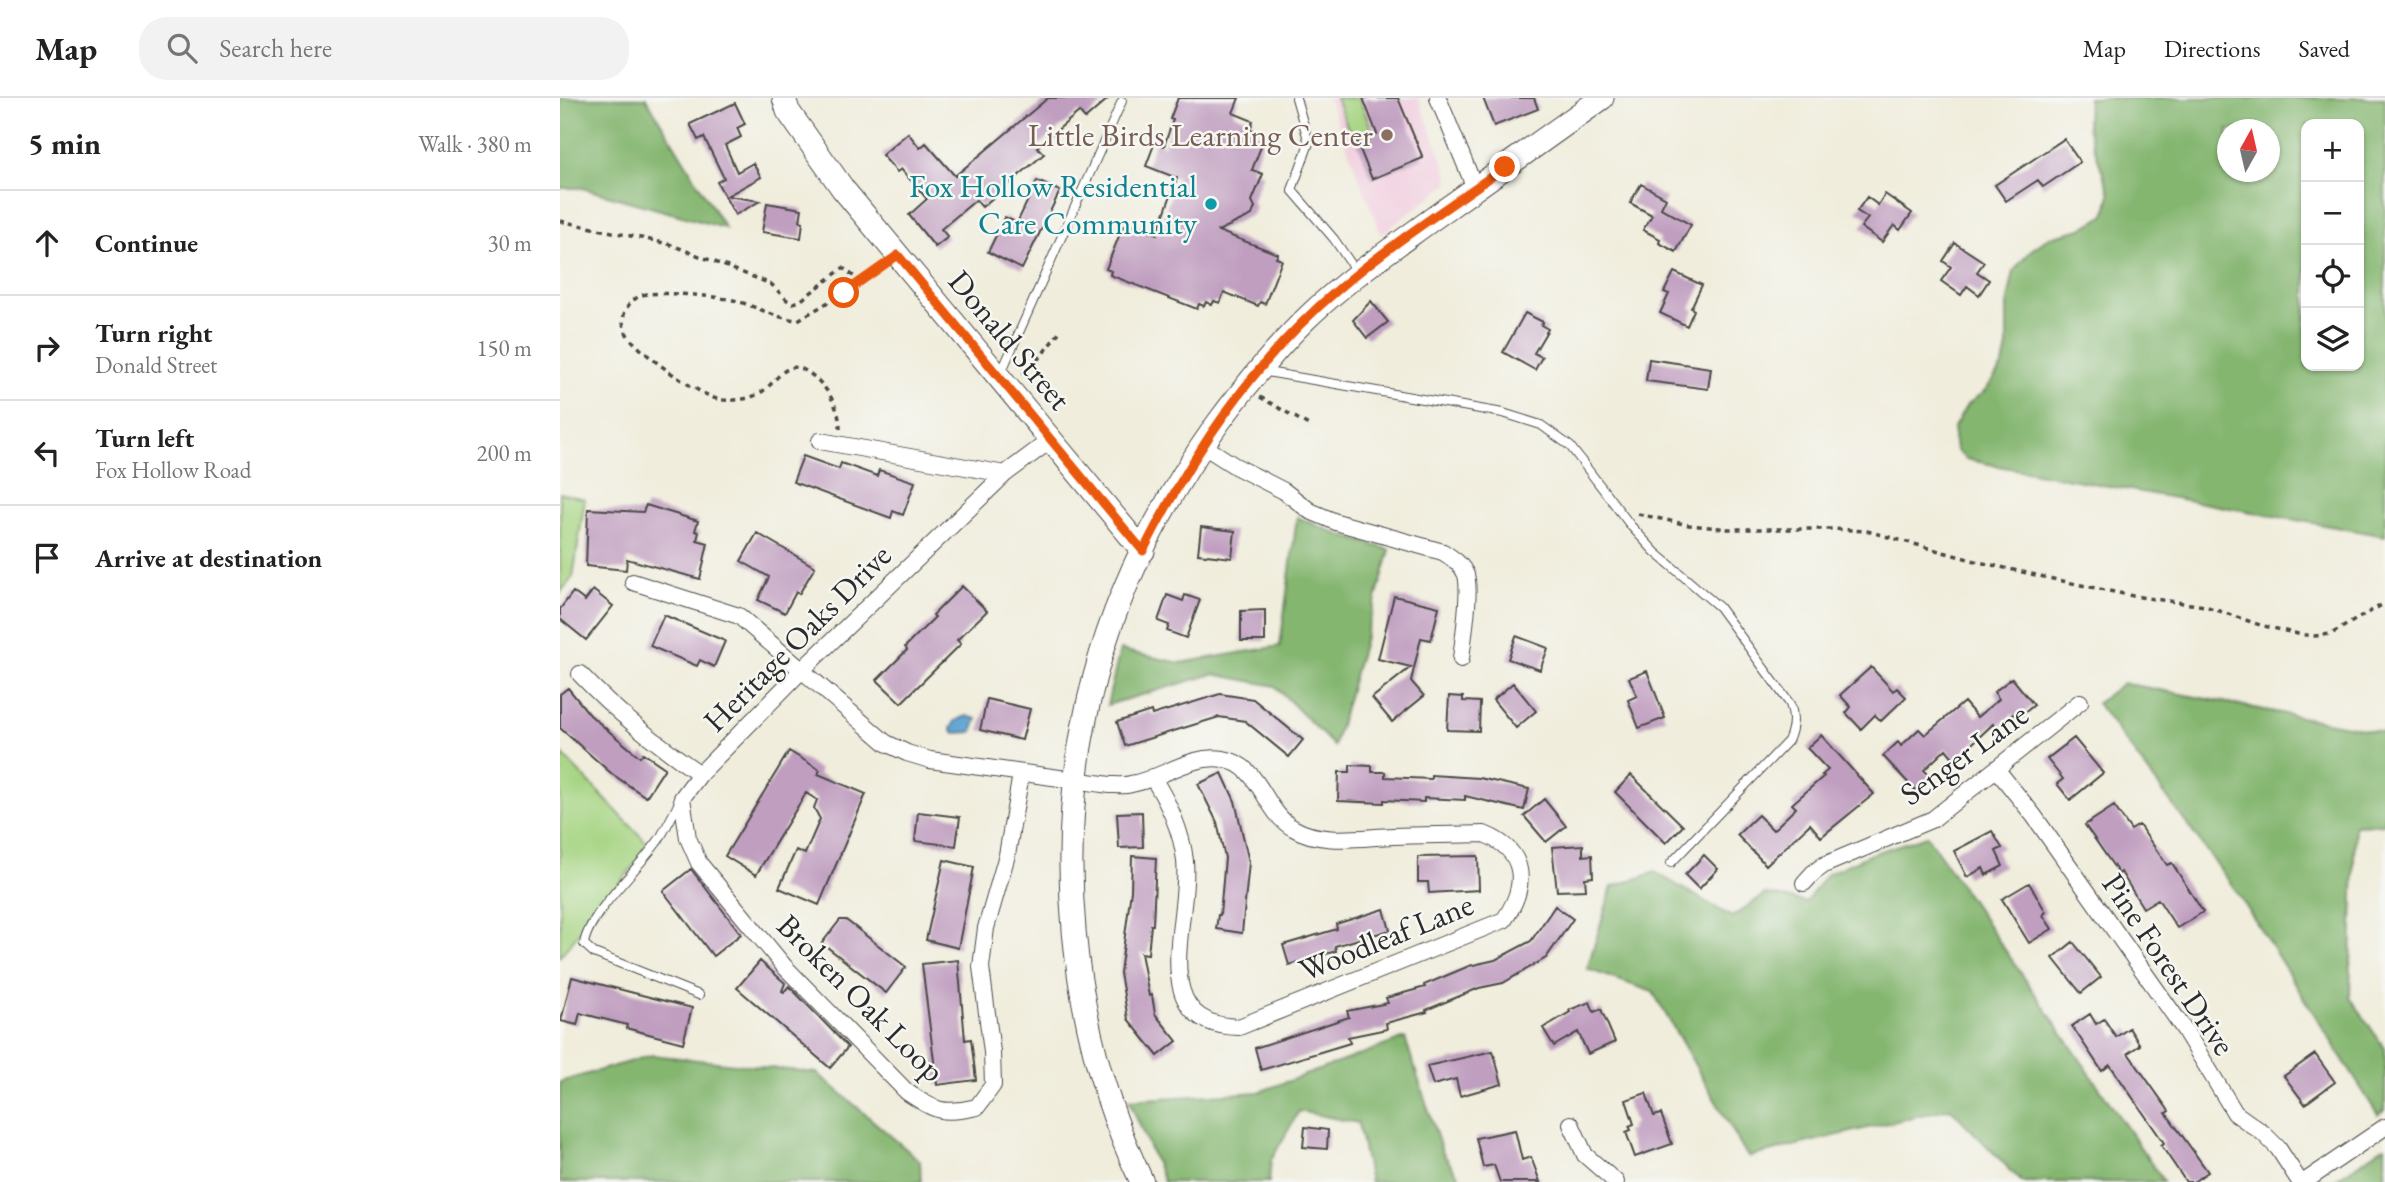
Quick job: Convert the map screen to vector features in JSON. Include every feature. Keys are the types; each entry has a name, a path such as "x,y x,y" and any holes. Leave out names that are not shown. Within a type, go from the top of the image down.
{"main road":[{"name":"Donald Street","path":"784,98 789,111 843,189 1143,551"},
{"path":"1142,1182 1128,1153 1109,1098 1090,1030 1074,943 1071,895 1077,780 1087,710 1095,676 1124,592 1171,496 1202,445 1242,390 1311,314 1357,273 1602,98"}],"street":[{"path":"1438,98 1475,188"},
{"name":"Heritage Oaks Drive","path":"580,674 610,705 649,738 700,774 803,669 1005,474 1052,439"},
{"path":"820,441 1005,474"},
{"path":"1202,445 1235,466 1284,491 1311,511 1336,522 1443,552 1458,562 1466,576 1467,593 1461,659"},
{"name":"Woodleaf Lane","path":"633,582 739,616 886,743 907,753 930,760 1110,785 1132,784 1203,758 1223,759 1238,764 1252,775 1279,817 1294,829 1315,836 1339,838 1484,834 1499,839 1510,849 1518,864 1520,876 1514,905 1504,920 1239,1027 1221,1026 1204,1019 1189,1005 1181,991 1177,958 1186,883 1185,860 1181,839 1162,792 1152,777"},
{"name":"Senger Lane","path":"1804,883 1824,865 1933,819 2080,702"},
{"name":"Pine Forest Drive","path":"1997,770 2034,816 2184,1029 2235,1113 2263,1133 2278,1148 2302,1182"},
{"path":"682,798 700,774"},
{"name":"Broken Oak Loop","path":"682,798 688,838 699,863 784,967 907,1092 930,1107 951,1113 976,1107 993,1084 992,1052 981,967 986,928 1007,855 1021,774"},
{"path":"1571,1124 1585,1155 1616,1182"},
{"path":"2302,1182 2385,1127"}],"lane":[{"path":"1296,98 1309,143 1293,190 1334,239 1357,273"},
{"path":"1004,382 1122,101"},
{"path":"1258,371 1519,416 1541,425 1570,446 1655,552 1719,607 1790,705 1794,714 1792,733 1788,741 1671,863"},
{"path":"682,798 659,839 598,914 584,944 594,953 699,995"}],"path":[{"path":"560,221 669,244 771,284 793,303 800,301 843,268 860,281"},
{"path":"840,445 840,424 834,402 824,388 801,368 785,370 764,391 753,397 718,399 688,385 634,343 625,331 623,316 632,301 647,294 734,300 799,320 898,255"},
{"path":"1004,382 1041,356 1060,331"},
{"path":"1242,390 1268,399 1312,427"},
{"path":"1619,509 1689,525 1728,529 1867,531 2053,579 2133,596 2206,606 2260,625 2298,634 2330,634 2385,603"}],"shaded area":[{"name":"Little Birds Learning Center","path":"1328,98 1418,98 1447,171 1449,183 1381,234"}],"green space":[{"path":"560,98 646,98 725,228 582,188 560,188"},
{"path":"1336,98 1359,98 1374,135 1371,141 1362,145 1360,139 1349,131"},
{"path":"2088,98 2385,98 2385,536 1998,466 1966,459 1956,450 1953,429 1967,405 1985,391 2003,365 2007,347 2007,305 2014,271 2030,251 2050,237 2081,229 2105,215 2110,194 2087,126"},
{"path":"560,493 585,499 573,577 560,593"},
{"path":"1297,517 1340,535 1390,550 1334,746 1275,686 1213,674 1107,705 1120,650 1180,663 1280,646"},
{"path":"2123,683 2385,733 2385,824 2355,825 2350,997 2385,1049 2385,1110 2378,1115 2237,892 2097,703"},
{"path":"560,752 650,846 560,956"},
{"path":"1927,836 2164,1182 2022,1182 1950,1108 1748,1157 1653,992 1587,969 1612,887 1655,872 1732,917 1765,894 1806,902 1827,874 1871,854"},
{"path":"1405,1038 1442,1152 1463,1182 1370,1182 1358,1123 1299,1111 1271,1160 1269,1182 1164,1182 1129,1100 1259,1092"},
{"path":"652,1055 817,1073 920,1161 921,1182 560,1182 560,1082"},
{"path":"2385,1146 2385,1182 2331,1182"}],"water":[{"path":"966,716 977,719 972,732 955,733 951,729 955,721"}],"building":[{"path":"1048,98 1109,98 1085,119 1079,112 1037,147 1044,154 982,207 976,200 941,229 948,237 935,247 909,215 927,199 901,169 897,172 882,155 908,133 920,148 926,143 955,176"},
{"name":"Fox Hollow Residential Care Community","path":"1178,98 1239,98 1233,113 1253,121 1250,130 1265,136 1252,170 1263,174 1252,201 1255,207 1252,215 1218,231 1278,254 1276,258 1282,260 1265,304 1260,302 1258,306 1224,292 1220,303 1214,301 1212,305 1206,302 1204,306 1199,304 1197,309 1110,275 1111,271 1106,269 1123,226 1128,228 1130,224 1157,234 1177,178 1146,166 1155,142 1164,146"},
{"name":"Little Birds Learning Center","path":"1363,98 1398,98 1423,158 1372,179 1357,142 1377,134"},
{"path":"1483,98 1534,98 1538,109 1494,126"},
{"path":"735,103 745,124 737,128 741,137 725,145 737,172 753,163 761,177 727,196 760,201 735,215 717,182 724,178 704,137 698,140 690,124"},
{"path":"2064,139 2080,162 2043,187 2038,180 2006,201 1995,185"},
{"path":"1037,181 1060,191 1022,269 988,252 1005,217 1017,223"},
{"path":"1641,184 1666,198 1661,208 1691,225 1676,252 1643,230 1652,215 1630,203"},
{"path":"1885,194 1912,213 1900,230 1894,225 1882,242 1861,227 1868,218 1857,211 1867,197 1878,205"},
{"path":"767,203 802,209 801,238 762,232"},
{"path":"1955,243 1984,262 1977,272 1989,280 1979,295 1967,286 1961,295 1941,281 1951,267 1943,261"},
{"path":"1674,272 1702,285 1691,308 1694,310 1687,326 1660,313 1669,294 1664,292"},
{"path":"1371,301 1388,322 1367,338 1353,320"},
{"path":"1525,313 1543,322 1541,325 1548,329 1534,353 1542,357 1535,370 1503,352"},
{"path":"1649,359 1711,368 1708,389 1646,381"},
{"path":"803,456 839,469 841,463 877,476 879,470 915,482 903,515 893,511 891,518 793,482"},
{"path":"646,505 698,521 695,531 699,532 697,540 708,543 700,579 627,559 626,570 586,566 588,509 643,512"},
{"path":"1201,527 1235,531 1232,558 1198,554"},
{"path":"757,533 815,567 799,594 796,592 785,613 758,600 769,577 741,561"},
{"path":"962,586 987,611 957,640 961,644 901,703 877,680 907,650 905,647"},
{"path":"593,590 613,606 586,640 560,619 560,609 573,592 585,601"},
{"path":"1167,595 1183,601 1185,595 1200,600 1186,638 1167,631 1169,625 1158,621"},
{"path":"1394,596 1439,607 1431,640 1421,638 1411,681 1424,696 1392,722 1372,698 1411,667 1378,659"},
{"path":"1265,610 1265,641 1241,641 1241,611"},
{"path":"664,615 725,641 714,667 700,660 697,666 650,646"},
{"path":"1516,636 1548,648 1540,670 1508,659"},
{"path":"1871,667 1893,691 1897,688 1906,697 1881,721 1875,715 1861,729 1846,713 1851,707 1840,695"},
{"path":"1647,671 1665,718 1639,728 1628,700 1637,696 1629,678"},
{"path":"2012,678 2034,705 2017,719 2013,714 1997,728 1993,724 1955,760 1946,749 1924,770 1930,776 1915,790 1883,756 1898,742 1901,746 1919,729 1925,735 1964,702 1977,717 1999,699 1994,692"},
{"path":"1513,683 1536,711 1516,728 1493,700"},
{"path":"568,688 590,715 640,757 643,753 665,768 646,797 612,774 560,728 560,694"},
{"path":"1220,694 1253,699 1303,740 1289,757 1245,721 1219,717 1125,746 1117,722 1151,711 1152,715"},
{"path":"1449,696 1463,697 1463,701 1480,702 1479,731 1447,730"},
{"path":"987,699 1030,709 1022,740 980,730"},
{"path":"1821,735 1874,794 1821,837 1810,824 1766,865 1737,835 1758,815 1773,830 1796,808 1792,804 1824,776 1822,775 1828,770 1807,748"},
{"path":"2074,738 2103,773 2070,800 2057,784 2063,779 2047,759"},
{"path":"789,751 820,770 818,774 866,794 819,905 779,888 796,850 805,854 820,819 814,808 817,800 806,793 756,875 725,856"},
{"path":"1350,765 1372,766 1372,772 1385,772 1385,777 1431,779 1431,775 1479,778 1529,789 1524,810 1465,796 1465,800 1424,798 1424,802 1338,801 1339,772 1350,772"},
{"path":"1222,773 1235,801 1249,862 1242,933 1216,929 1220,915 1225,858 1217,822 1198,784"},
{"path":"1631,775 1683,826 1666,843 1615,792"},
{"path":"1544,799 1566,826 1546,842 1524,816"},
{"path":"2114,806 2131,830 2139,825 2167,865 2172,863 2203,912 2177,928 2158,899 2143,908 2121,872 2119,874 2085,825"},
{"path":"918,812 960,817 956,846 915,841"},
{"path":"1142,812 1143,847 1119,848 1117,813"},
{"path":"1992,831 2002,848 1996,851 2003,866 1986,875 1983,868 1967,877 1954,851"},
{"path":"1583,845 1583,856 1592,855 1593,877 1585,878 1586,890 1557,891 1552,847"},
{"path":"1704,855 1718,869 1699,889 1685,875"},
{"path":"1132,856 1156,858 1153,925 1148,954 1141,953 1155,1014 1177,1041 1158,1056 1128,1019 1120,973 1131,891"},
{"path":"1478,856 1479,890 1429,893 1428,882 1418,882 1418,857"},
{"path":"944,860 974,867 958,948 926,940"},
{"path":"691,869 741,934 713,956 663,891"},
{"path":"2029,883 2046,912 2043,915 2052,929 2029,943 2002,899"},
{"path":"1555,906 1573,919 1546,958 1503,983 1479,988 1426,1010 1427,1012 1386,1023 1387,1029 1348,1037 1350,1043 1261,1070 1255,1048 1349,1017 1347,1011 1388,1003 1386,998 1425,987 1424,985 1469,966 1495,960 1531,941"},
{"path":"1384,909 1390,930 1335,946 1336,951 1289,965 1283,945 1337,929 1336,924"},
{"path":"840,920 846,920 906,967 886,993 822,943"},
{"path":"2073,942 2101,977 2081,993 2053,958"},
{"path":"958,960 965,1040 971,1039 976,1080 937,1085 922,964"},
{"path":"760,961 785,983 782,991 789,986 848,1047 830,1068 737,988"},
{"path":"572,977 692,1008 683,1043 580,1013 577,1025 561,1021"},
{"path":"1590,1002 1594,1012 1601,1009 1615,1042 1588,1054 1578,1032 1554,1046 1543,1028 1570,1012 1569,1010"},
{"path":"2090,1014 2096,1024 2104,1019 2116,1037 2129,1028 2140,1045 2128,1053 2208,1172 2193,1182 2186,1182 2161,1145 2164,1143 2110,1065 2102,1071 2072,1026"},
{"path":"1493,1051 1502,1084 1460,1096 1456,1079 1433,1085 1427,1066"},
{"path":"2315,1054 2335,1082 2305,1104 2284,1076"},
{"path":"1646,1093 1654,1116 1661,1114 1672,1144 1635,1157 1626,1132 1631,1130 1629,1126 1634,1124 1626,1100"},
{"path":"1305,1127 1328,1130 1327,1149 1303,1147"},
{"path":"1515,1130 1522,1160 1531,1157 1540,1182 1500,1182 1494,1165 1483,1167 1476,1138"}],"place":[{"name":"Little Birds Learning Center","path":"1387,135"},
{"name":"Fox Hollow Residential Care Community","path":"1211,204"}],"route":[{"path":"844,293 898,255 1143,551 1171,496 1202,445 1244,387 1276,350 1311,314 1361,270 1505,167"}]}
